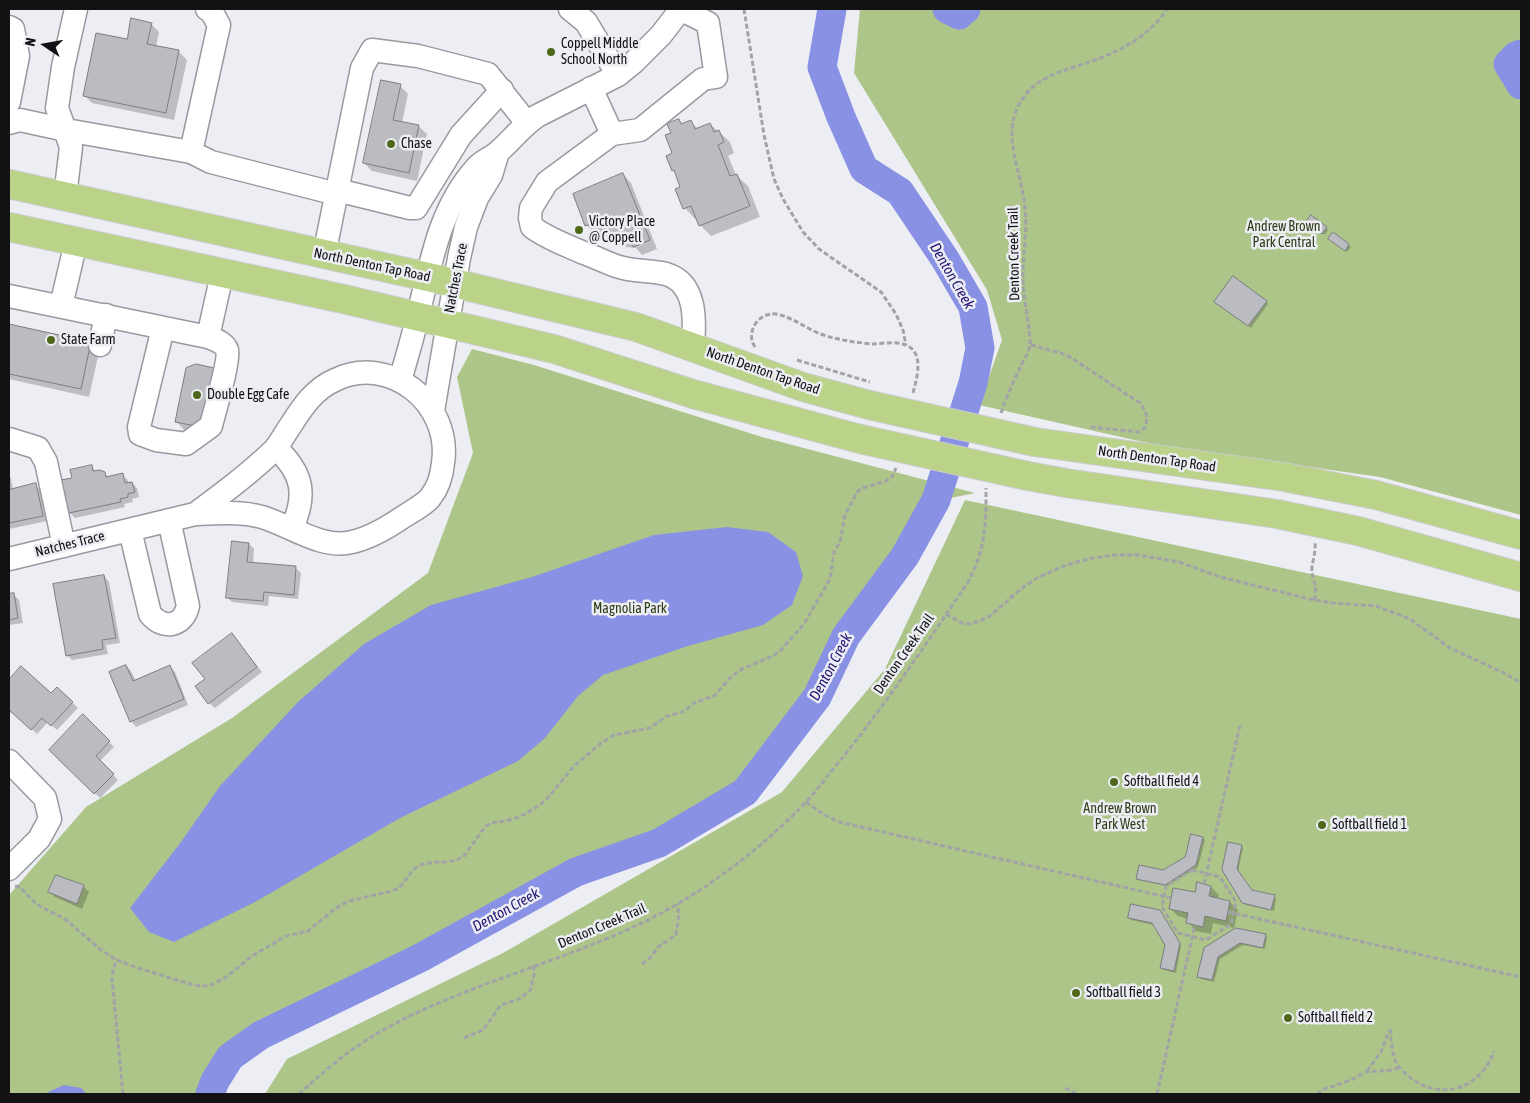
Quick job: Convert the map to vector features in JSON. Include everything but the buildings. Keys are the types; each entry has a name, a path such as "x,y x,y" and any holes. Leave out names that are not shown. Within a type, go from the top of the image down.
{"main road":[{"name":"North Denton Tap Road","path":"9,184 427,277 636,327 803,387 872,394 1036,442 1284,477 1376,495 1521,535"},
{"path":"9,212 38,219 57,218 65,196"},
{"path":"76,242 95,224 103,223 172,238 188,238 209,229"},
{"path":"9,227 418,317 554,349 693,394 860,438 1028,476 1277,514 1358,531 1521,577"},
{"path":"1277,514 1284,477"}],"street":[{"path":"65,196 71,147 57,108 63,67 76,9"},
{"path":"192,152 219,26 210,10 207,9"},
{"path":"570,9 586,22 618,75"},
{"path":"680,9 708,23 716,76 703,79 640,130 612,134 547,182 531,208 530,218 532,227 544,236 617,266 665,274 676,278 685,287 690,297 695,326 692,347"},
{"name":"Natches Trace","path":"400,381 418,317 434,246 442,223 463,183 478,166 498,152 527,123 537,116 618,75 661,35 680,9"},
{"path":"9,27 12,29 18,56 9,102"},
{"path":"324,255 362,68 372,50 418,56 488,74 527,123"},
{"path":"591,88 612,134"},
{"path":"9,123 20,120 192,152 211,162 337,192 416,208 461,134 502,90"},
{"name":"Natches Trace","path":"433,410 466,227 477,198 492,174 498,152"},
{"path":"61,306 76,242"},
{"path":"208,337 222,274"},
{"path":"9,296 208,337 223,343 227,351 224,375 211,426 186,444 156,440 140,434 139,427 163,328"},
{"path":"100,345 106,315"},
{"name":"Natches Trace","path":"9,559 195,514 225,513 261,516 292,528 309,538 350,543 373,535 391,525 430,498 441,475 445,450 440,425 428,402 409,385 400,381 386,375 361,373 336,379 314,393 298,413 276,448 234,486 195,514"},
{"path":"9,439 38,448 46,462 64,546"},
{"path":"276,448 289,460 298,476 302,494 300,512 292,528"},
{"path":"130,530 150,614 160,622 172,624 183,618 188,606 169,520"},
{"path":"9,760 45,798 50,819 40,838 9,869"}],"path":[{"path":"744,9 764,135 774,179 783,199 803,232 819,249 881,292 896,314 903,330 906,345"},
{"name":"Denton Creek Trail","path":"998,421 1030,345 1023,284 1025,206 1012,145 1011,130 1014,116 1028,91 1039,81 1126,46 1147,32 1161,19 1167,9"},
{"path":"762,350 754,347 752,333 755,324 761,317 768,314 786,317 817,332 850,341 906,345 912,349 917,358 916,379 912,397"},
{"path":"1030,345 1061,353 1070,358 1140,404 1146,411 1147,421 1145,428 1139,432 1087,426"},
{"path":"788,358 854,376 872,394"},
{"path":"9,884 20,887 36,904 65,919 101,950 117,960 190,984 209,986 225,978 252,956 286,936 308,931 336,908 349,901 398,888 413,870 420,865 428,862 457,860 471,848 485,827 491,823 519,817 546,800 565,775 600,744 614,735 650,728 665,717 685,711 694,703 714,696 731,676 742,669 773,656 785,647 804,624 830,579 834,552 840,542 846,515 855,496 863,488 886,481 892,477 898,460"},
{"name":"Denton Creek Trail","path":"299,1094 341,1057 377,1033 421,1010 628,929 678,904 752,851 806,802 860,736 946,614 976,566 984,544 986,486"},
{"path":"1308,540 1315,542 1316,551 1312,569 1317,591 1314,600"},
{"path":"946,614 969,624 980,621 990,616 1009,598 1038,578 1066,565 1093,558 1115,555 1138,555 1179,562 1220,577 1314,600 1376,606 1394,612 1410,619 1450,648 1521,683"},
{"path":"1204,884 1240,725"},
{"path":"806,802 839,822 1171,898"},
{"path":"1192,870 1207,874 1220,876 1236,902 1231,924 1206,940 1178,933 1162,907 1166,886 1192,870"},
{"path":"642,964 650,958 658,947 676,935 679,915 678,904"},
{"path":"1228,912 1521,977"},
{"path":"1158,1094 1195,925"},
{"path":"117,960 113,969 112,979 123,1094"},
{"path":"464,1038 483,1030 501,1005 519,999 530,991 534,966"},
{"path":"1366,1072 1381,1052 1390,1029 1395,1060 1412,1080 1428,1088 1443,1091 1456,1089 1470,1083 1480,1075 1494,1051"},
{"path":"1317,1094 1322,1090 1351,1080 1366,1072 1392,1070 1400,1067"},
{"path":"1065,1088 1077,1094"}],"green space":[{"name":"Andrew Brown Park Central","path":"860,9 1521,9 1521,515 1380,477 1161,446 979,405 1002,340 987,290 854,73"},
{"name":"Magnolia Park","path":"472,349 534,365 762,437 975,493 936,501 905,556 846,636 817,697 745,792 659,843 576,872 420,958 261,1035 230,1057 215,1081 210,1094 9,1094 9,895 86,807 232,718 428,573 473,453 457,377"},
{"name":"Andrew Brown Park West","path":"965,500 1521,619 1521,1094 265,1094 287,1059 503,953 782,792 885,669"}],"water":[{"path":"727,527 768,532 796,552 803,576 792,605 763,625 688,646 603,675 578,696 545,738 518,761 400,818 255,902 174,942 149,932 130,908 181,842 220,786 298,702 364,644 431,605 532,577 654,535"},
{"path":"64,1085 81,1088 87,1094 44,1094"}],"waterway":[{"name":"Denton Creek","path":"210,1094 215,1081 230,1057 261,1035 420,958 576,872 659,843 745,792 817,697 846,636 905,556 936,500 973,383 980,348 973,307 945,259 900,192 864,169 841,117 822,67 832,9"},
{"path":"947,9 959,15 966,9"},
{"path":"1521,54 1508,64 1521,85"}],"place":[{"name":"Coppell Middle School North","path":"551,52"},
{"name":"Chase","path":"391,144"},
{"name":"Victory Place @ Coppell","path":"579,230"},
{"name":"State Farm","path":"51,340"},
{"name":"Double Egg Cafe","path":"197,395"},
{"name":"Softball field 4","path":"1114,782"},
{"name":"Softball field 1","path":"1322,825"},
{"name":"Softball field 3","path":"1076,993"},
{"name":"Softball field 2","path":"1288,1018"}]}
